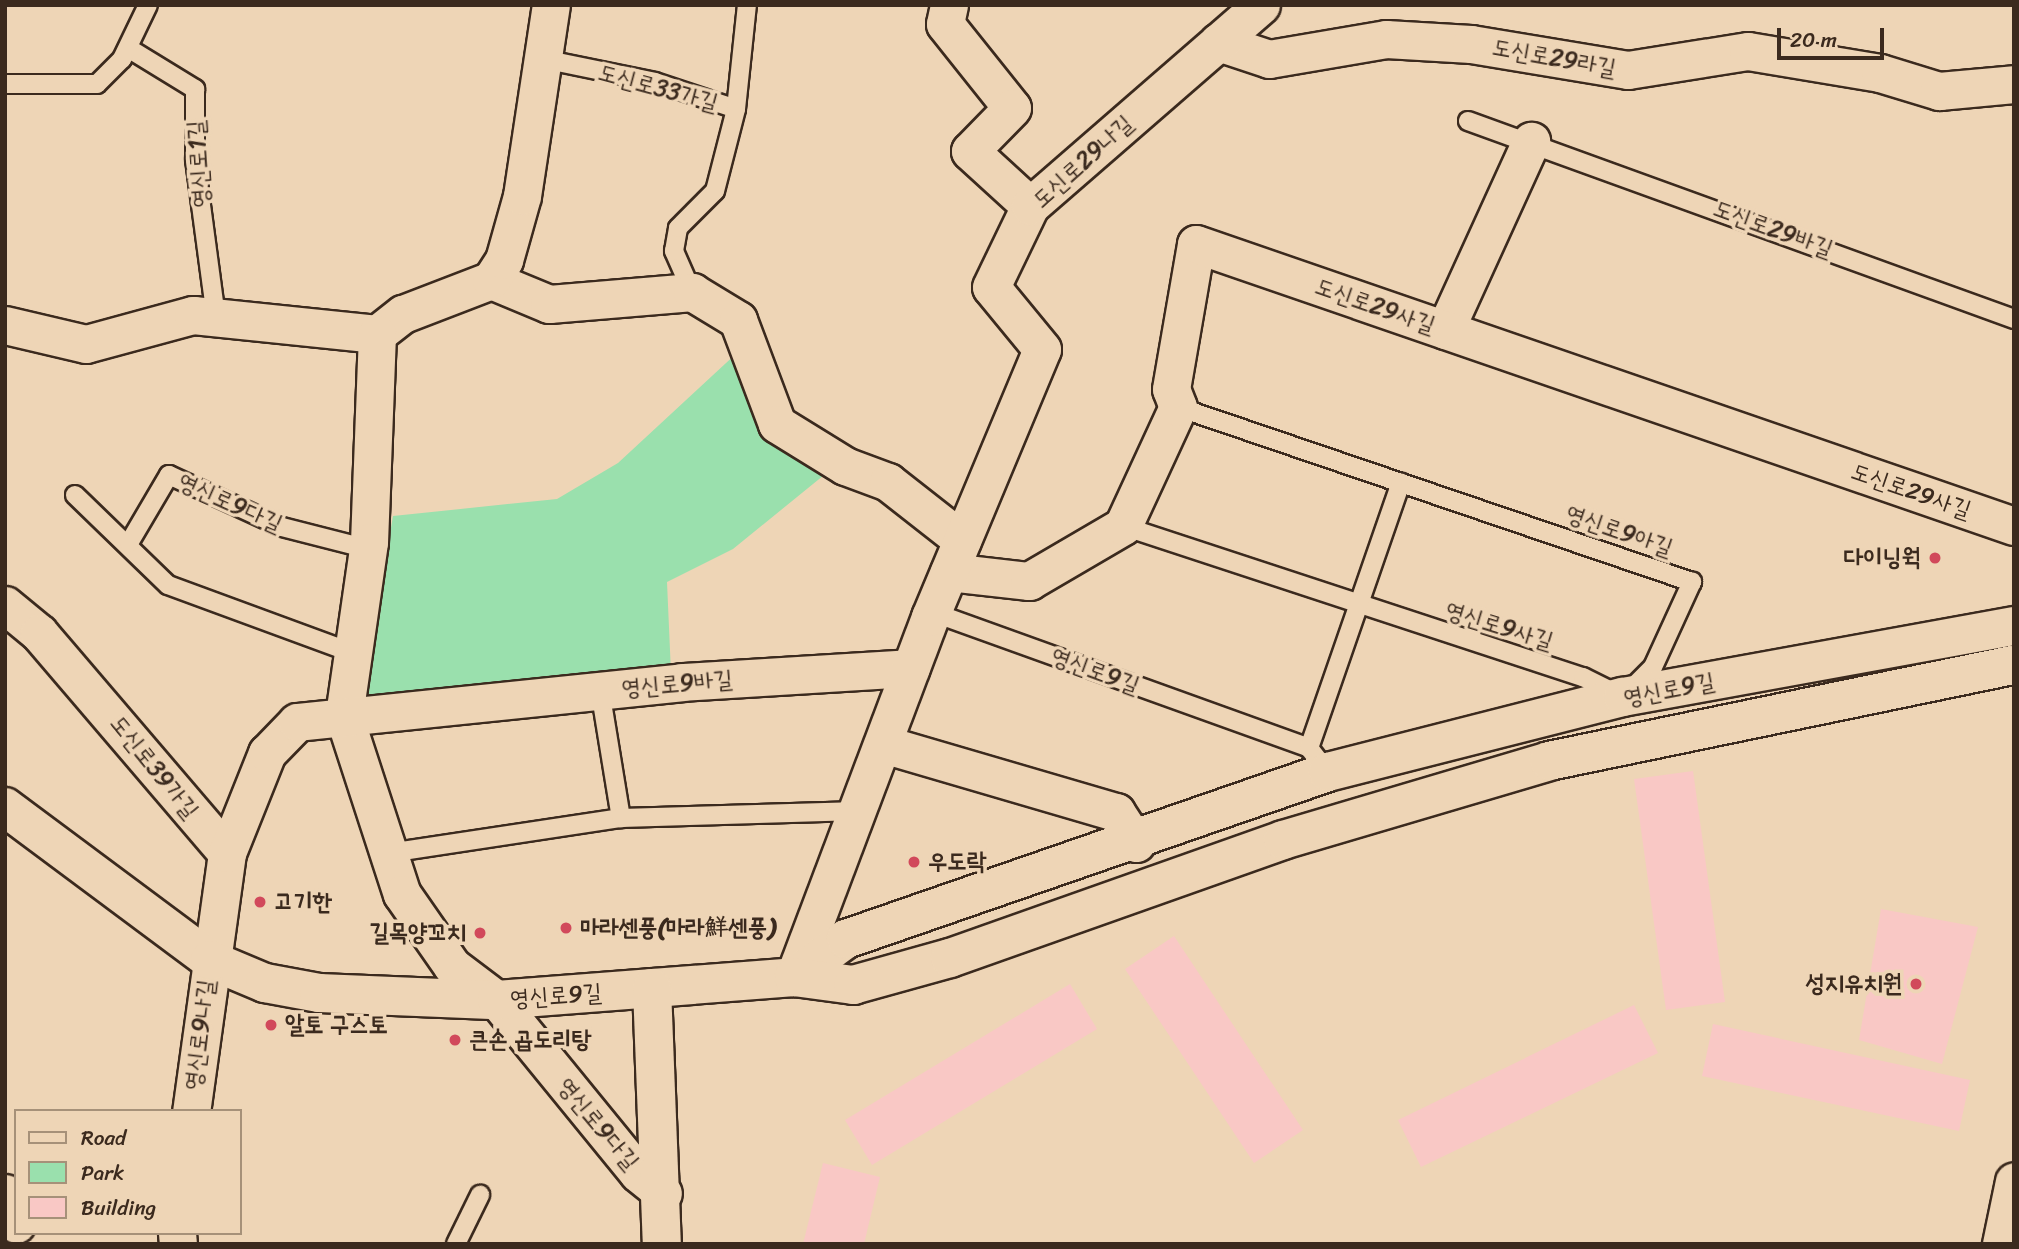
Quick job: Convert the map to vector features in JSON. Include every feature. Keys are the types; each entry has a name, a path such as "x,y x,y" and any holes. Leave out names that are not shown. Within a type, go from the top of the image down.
{"street":[{"path":"5,325 86,344 193,315 377,334 403,314 491,281 504,260 522,196 551,5"},
{"path":"949,5 945,24 1012,108 970,151 1030,206"},
{"name":"도신로29나길","path":"956,556 1042,349 991,287 1030,206 1261,5"},
{"name":"도신로29라길","path":"1218,42 1269,59 1386,39 1471,44 1628,70 1748,51 1880,74 1939,91 2014,84"},
{"path":"1445,330 1531,141"},
{"name":"도신로29사길","path":"1178,407 1171,389 1196,244 2014,526"},
{"path":"491,281 549,304 692,292 738,320 777,424 845,466 888,482 956,556 1029,581 1123,526 1178,407"},
{"name":"영신로9다길","path":"377,334 368,550 344,716 402,894 452,966 497,1000 638,1173 663,1193"},
{"path":"956,556 932,612 794,977 853,985 950,958 1283,840 1549,761 2014,665"},
{"name":"도신로39가길","path":"5,606 39,633 227,853"},
{"name":"영신로9길","path":"5,807 210,960 265,984 318,993 497,1000 794,977 846,939 1136,843 1318,760 1623,698 2014,626"},
{"name":"영신로9바길","path":"600,690 911,668"},
{"path":"210,960 227,853 267,753 297,722 600,690"},
{"path":"883,744 1116,812 1136,843"},
{"name":"영신로9나길","path":"191,1109 210,960"},
{"path":"652,988 663,1193 662,1244"},
{"path":"2001,1244 2014,1181"},
{"path":"6,1195 14,1218"}],"lane":[{"path":"5,84 97,84 128,48 148,5"},
{"path":"736,108 747,5"},
{"name":"영신로1길","path":"128,48 195,89 195,160 216,318"},
{"name":"도신로33가길","path":"543,59 655,82 736,108 715,191 678,228 674,251 692,292"},
{"name":"도신로29바길","path":"1468,121 1531,141 2014,319"},
{"name":"영신로9아길","path":"1178,407 1692,582 1653,667 1623,698"},
{"name":"영신로9다길","path":"129,543 169,475 282,527 368,550"},
{"path":"1318,760 1357,608 1401,482"},
{"path":"75,495 129,543 168,585 353,653"},
{"name":"영신로9사길","path":"1123,526 1357,608 1583,677 1623,698"},
{"name":"영신로9길","path":"932,612 1318,760"},
{"name":"영신로9바길","path":"600,690 621,818"},
{"path":"389,853 621,818 859,811"},
{"path":"456,1244 480,1195"}],"green space":[{"path":"739,351 829,471 733,549 667,582 671,673 362,699 393,516 557,499 618,463"}],"building":[{"path":"1693,771 1725,1002 1666,1010 1634,779"},
{"name":"성지유치원","path":"1881,909 1978,927 1942,1064 1859,1040"},
{"path":"1174,936 1303,1130 1254,1163 1125,969"},
{"path":"1070,984 1097,1029 872,1165 845,1120"},
{"path":"1634,1005 1658,1053 1421,1167 1398,1120"},
{"path":"1713,1024 1970,1080 1959,1131 1702,1076"},
{"path":"823,1163 880,1177 864,1244 803,1244"}],"place":[{"name":"다이닝웍","path":"1935,558"},
{"name":"우도락","path":"914,862"},
{"name":"고기한","path":"260,902"},
{"name":"마라센풍(마라鮮센풍)","path":"566,928"},
{"name":"길목양꼬치","path":"480,933"},
{"name":"성지유치원","path":"1916,984"},
{"name":"알토 구스토","path":"271,1025"},
{"name":"큰손 곱도리탕","path":"455,1040"}]}
